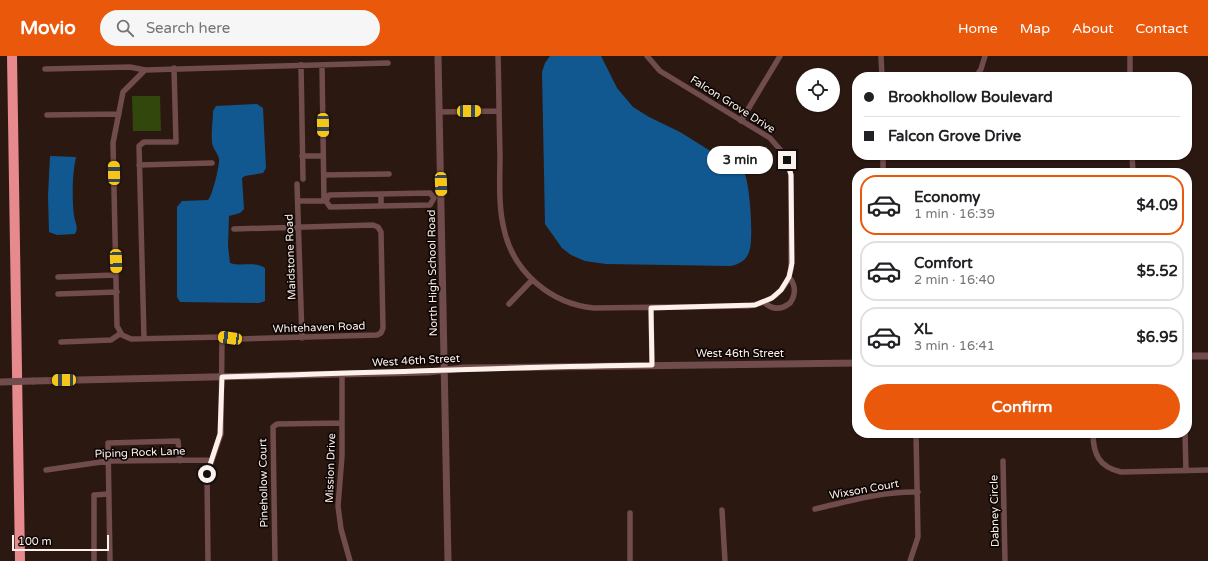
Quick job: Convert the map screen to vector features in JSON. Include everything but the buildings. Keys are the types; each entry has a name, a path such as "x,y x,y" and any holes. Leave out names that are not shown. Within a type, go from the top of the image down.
{"highway":[{"path":"12,56 20,561"}],"street":[{"name":"North High School Road","path":"438,56 438,198 444,370 448,561"},
{"path":"498,56 501,210 504,228 510,248 519,264 532,280 557,297 584,307 651,308 748,306 764,302"},
{"name":"Falcon Grove Drive","path":"647,56 660,72 774,142 784,154 789,165 792,263 789,277 781,290 764,302 768,306 778,308 790,303 795,290 789,277"},
{"path":"741,121 780,56"},
{"path":"881,56 882,72"},
{"path":"980,72 982,69 985,56"},
{"path":"1130,56 1130,72"},
{"path":"45,69 130,67 144,70 388,63"},
{"path":"300,65 303,179"},
{"path":"322,65 325,201"},
{"path":"144,338 139,146 140,143 176,142 174,68"},
{"path":"61,342 111,340 121,333 117,326 113,143 123,91 144,70"},
{"path":"439,112 499,111"},
{"path":"47,115 119,114"},
{"path":"302,156 323,156"},
{"path":"140,165 212,163"},
{"path":"324,175 389,174"},
{"path":"297,184 298,202"},
{"name":"Maidstone Road","path":"430,193 438,198 430,205 330,207 325,201 329,195 430,193"},
{"path":"381,194 381,206"},
{"name":"Maidstone Road","path":"302,338 298,202 325,201"},
{"name":"Whitehaven Road","path":"121,333 131,339 222,337 239,339 377,336 381,333 383,328 381,232 378,227 373,225 299,227"},
{"path":"234,229 299,227"},
{"path":"58,277 116,275"},
{"path":"509,304 532,280"},
{"path":"58,294 117,292"},
{"path":"651,308 652,365"},
{"path":"208,561 207,474 220,434 222,337"},
{"path":"1192,356 1208,356"},
{"name":"West 46th Street","path":"0,382 652,365 852,363"},
{"name":"Mission Drive","path":"342,374 342,456 338,506 341,529 350,561"},
{"name":"Pinehollow Court","path":"275,561 274,426 277,424 342,423"},
{"path":"911,561 918,537 916,438"},
{"path":"1093,438 1094,450 1101,463 1109,469 1121,472 1208,470"},
{"path":"1185,438 1186,471"},
{"path":"110,561 108,443 178,441 180,461"},
{"name":"Piping Rock Lane","path":"46,470 108,461 212,460"},
{"name":"Dabney Circle","path":"1003,461 1005,561"},
{"name":"Wixson Court","path":"815,509 866,497 898,492 918,492"},
{"path":"94,561 94,495 109,494"},
{"path":"722,510 725,561"},
{"path":"630,513 630,561"}],"green space":[{"path":"132,96 160,96 161,131 133,131"}],"water":[{"path":"550,56 601,56 617,88 633,107 649,117 680,132 744,172 750,199 751,236 749,252 744,260 731,266 606,264 585,261 571,255 562,248 545,224 542,72 545,63"},
{"path":"257,104 263,108 266,168 263,173 245,176 242,178 244,209 240,213 229,216 228,246 230,263 253,264 265,268 265,301 259,303 180,302 177,297 177,207 182,201 208,200 212,193 219,162 212,142 213,111 216,106"},
{"path":"50,156 76,157 73,186 74,216 77,227 75,234 57,235 49,232 48,196"}],"route":[{"path":"207,474 220,434 222,377 428,372 463,368 652,365 651,308 755,305 772,298 785,286 789,277 792,263 791,175 787,160"}]}
